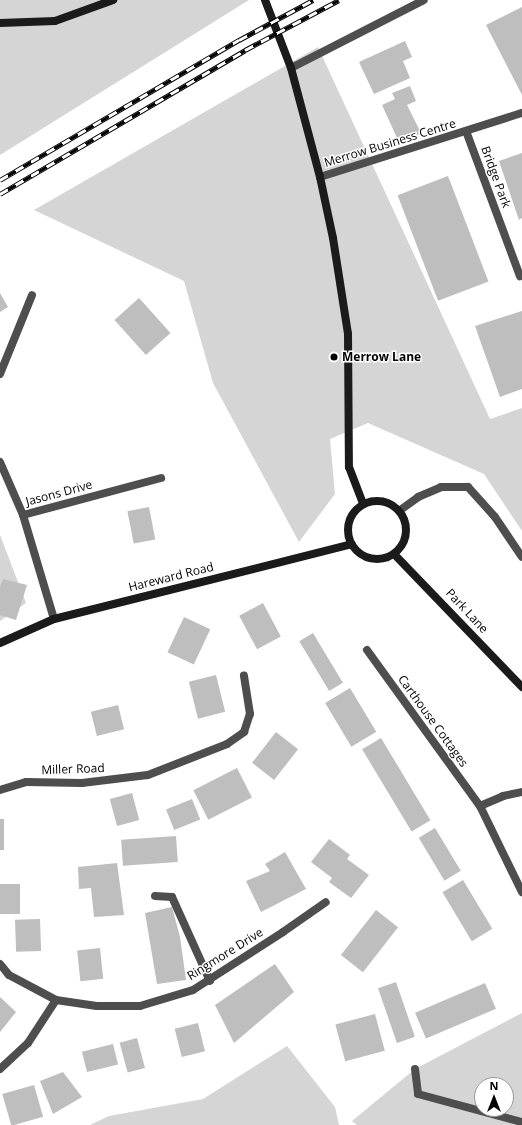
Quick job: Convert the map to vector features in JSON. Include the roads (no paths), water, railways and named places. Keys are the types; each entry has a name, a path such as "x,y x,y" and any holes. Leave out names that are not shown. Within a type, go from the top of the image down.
{"main road":[{"path":"0,23 55,21 113,0"},
{"path":"265,0 291,68 320,177 341,279 348,334 349,467 363,504"},
{"path":"375,501 388,503 399,511 406,528 403,542 394,554 385,558 371,558 358,552 352,544 348,527 353,514 363,504 375,501"},
{"name":"Hareward Road","path":"0,643 54,619 352,544"},
{"name":"Park Lane","path":"394,554 522,687"}],"street":[{"path":"291,68 424,0"},
{"name":"Merrow Business Centre","path":"320,177 522,113"},
{"name":"Bridge Park","path":"466,131 520,276"},
{"path":"0,374 32,295"},
{"path":"0,462 22,515"},
{"name":"Jasons Drive","path":"54,619 22,515 161,478"},
{"path":"399,511 418,497 440,487 468,487 495,517 522,558"},
{"name":"Carthouse Cottages","path":"367,650 480,806 522,892"},
{"name":"Miller Road","path":"0,790 26,782 82,783 148,776 227,744 244,732 250,714 244,675"},
{"path":"480,806 503,796 522,792"},
{"path":"155,896 172,897 210,981"},
{"name":"Ringmore Drive","path":"0,964 9,975 56,1000 97,1006 140,1006 193,990 210,981 326,902"},
{"path":"0,1069 28,1043 56,1000"},
{"path":"415,1069 418,1094 522,1122"}],"railway":[{"path":"0,180 239,40 313,0"},
{"path":"0,194 245,50 339,0"}],"place":[{"name":"Merrow Lane","path":"334,357"}]}
